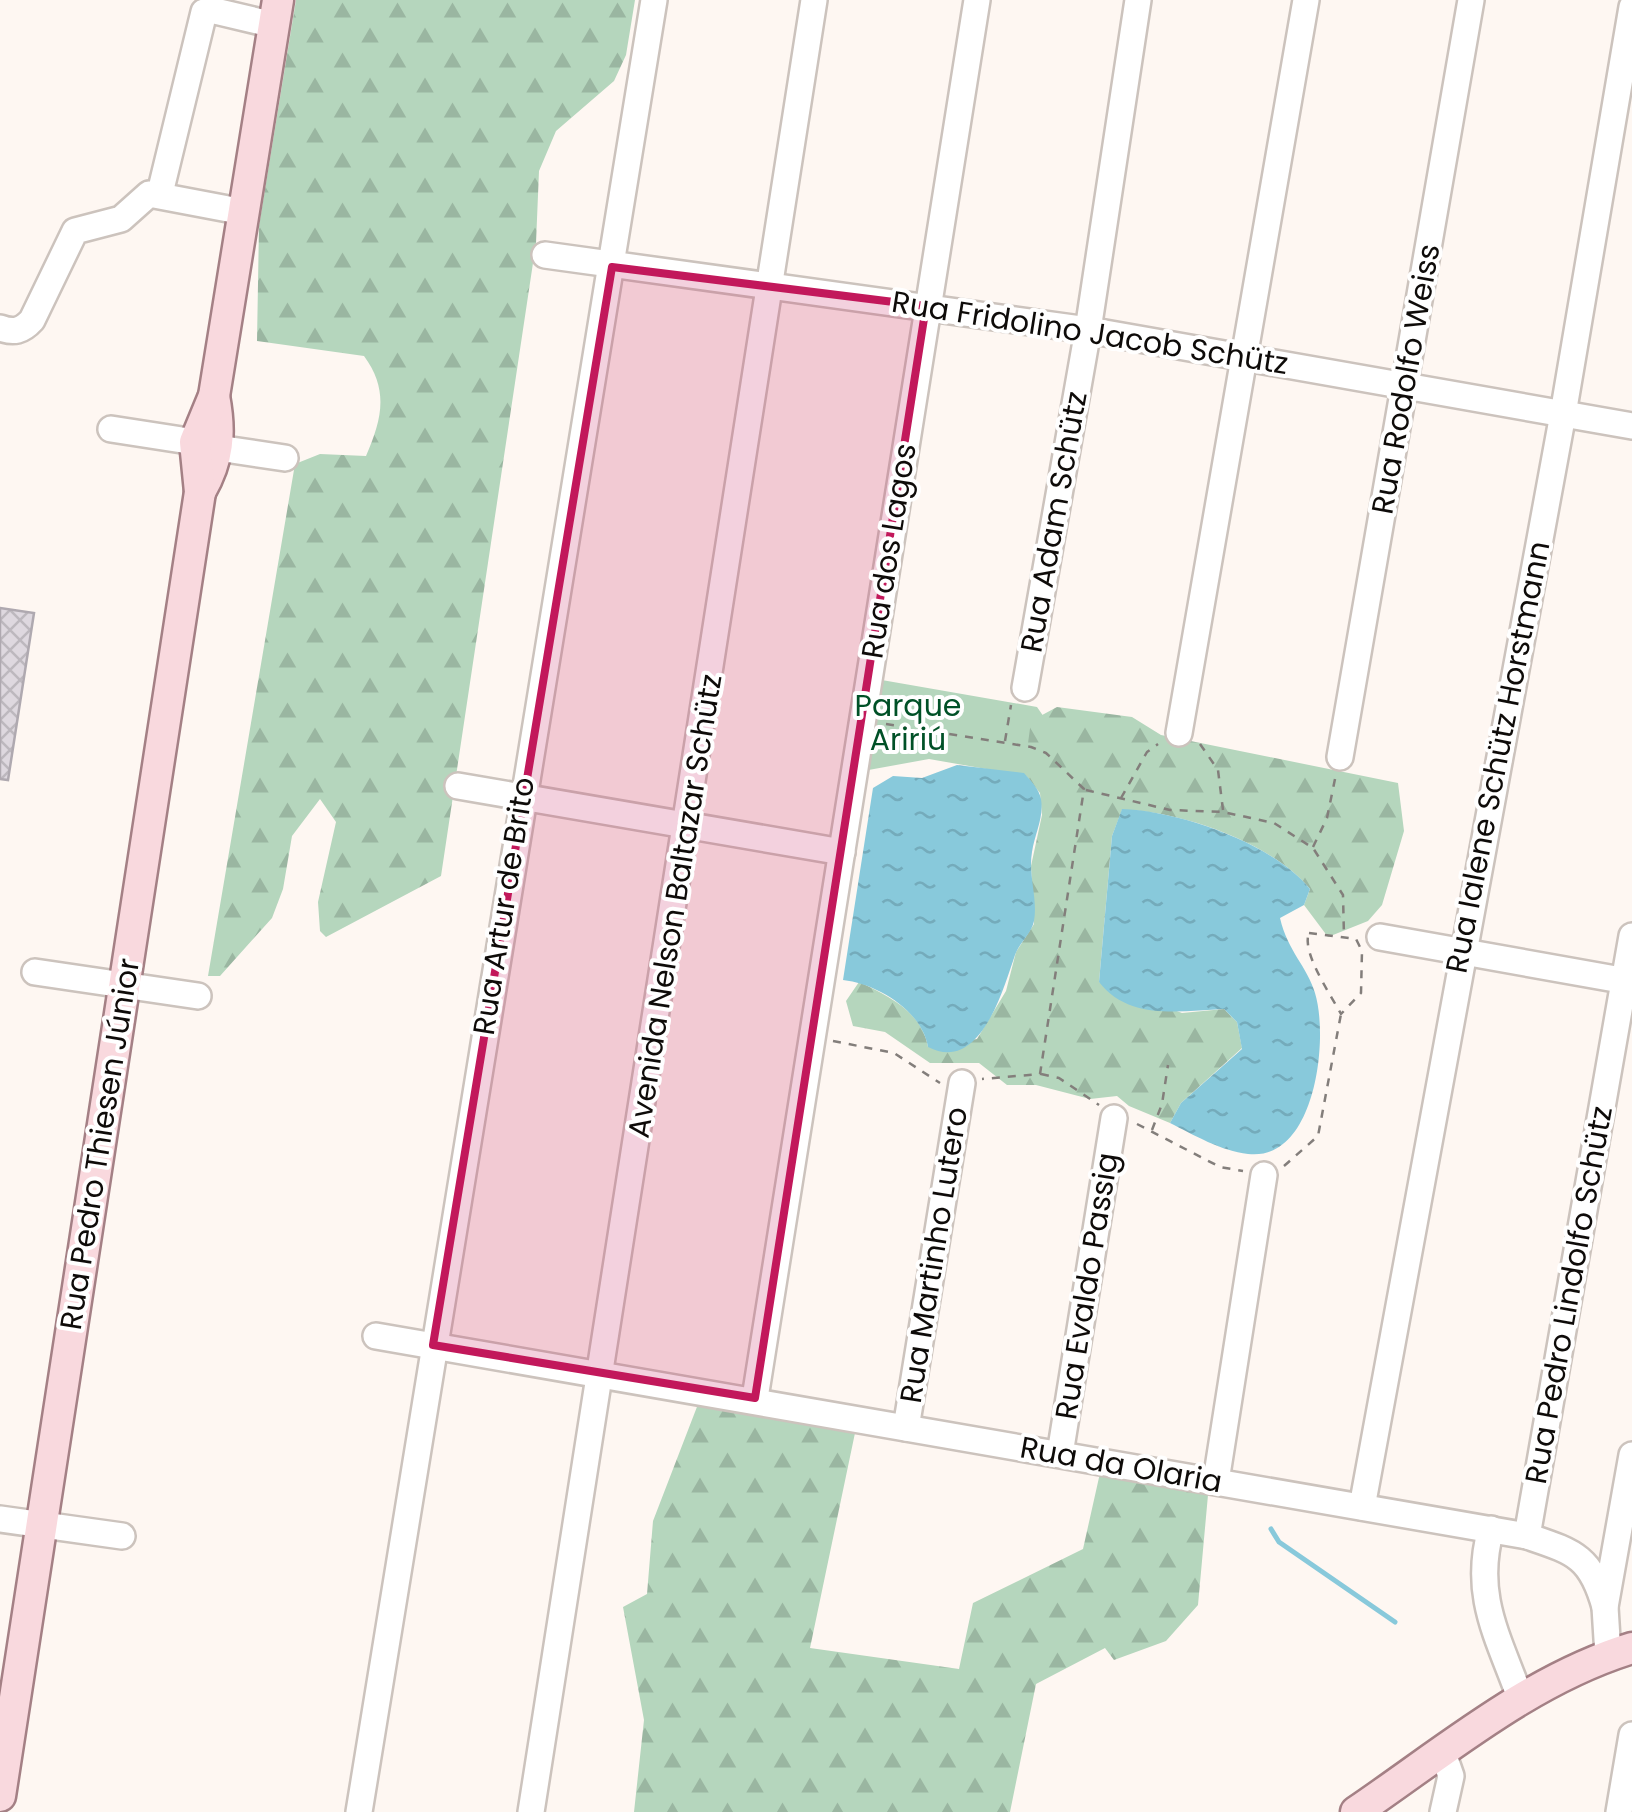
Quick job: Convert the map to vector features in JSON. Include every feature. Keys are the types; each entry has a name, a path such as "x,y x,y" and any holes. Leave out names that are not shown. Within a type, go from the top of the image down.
{"main road":[{"name":"Rua Pedro Thiesen Júnior","path":"0,1796 276,12"},
{"path":"1356,1812 1521,1700 1620,1651"}],"street":[{"name":"Rua Artur de Brito","path":"358,1812 654,0"},
{"name":"Avenida Nelson Baltazar Schütz","path":"531,1812 689,824 814,0"},
{"name":"Rua dos Lagos","path":"754,1398 977,0"},
{"name":"Rua Adam Schütz","path":"1024,688 1088,330 1138,0"},
{"path":"1178,733 1306,0"},
{"name":"Rua Rodolfo Weiss","path":"1340,757 1470,0"},
{"name":"Rua Ialene Schütz Horstmann","path":"1362,1506 1563,414 1632,7"},
{"path":"160,193 204,12 276,12"},
{"path":"0,328 10,332 24,329 32,320 74,231 121,219 141,198 160,193 244,212"},
{"name":"Rua Fridolino Jacob Schütz","path":"545,256 1088,330 1632,426"},
{"path":"111,429 285,458"},
{"path":"458,786 842,852"},
{"name":"Rua Pedro Lindolfo Schütz","path":"1528,1536 1628,981 1632,936"},
{"path":"1380,937 1628,981"},
{"path":"35,972 198,996"},
{"name":"Rua Martinho Lutero","path":"906,1428 962,1082"},
{"name":"Rua Evaldo Passig","path":"1060,1454 1114,1118"},
{"path":"1216,1482 1264,1175"},
{"name":"Rua da Olaria","path":"376,1336 754,1398 1528,1536 1575,1552 1597,1577 1605,1608"},
{"path":"1620,1651 1605,1608 1632,1454"},
{"path":"0,1519 122,1536"},
{"path":"1491,1530 1482,1561 1482,1588 1521,1700"},
{"path":"1619,1812 1632,1735"},
{"path":"1442,1753 1451,1776 1443,1812"}],"path":[{"path":"1004,743 1012,699 1024,688"},
{"path":"880,724 1046,753 1084,790 1170,810 1223,812 1274,824 1312,848 1343,895 1344,937"},
{"path":"1121,798 1147,752 1178,733 1195,738 1218,770 1223,812"},
{"path":"1312,848 1327,818 1340,757"},
{"path":"1040,1074 1084,790"},
{"path":"839,1041 894,1052 938,1083 1040,1074 1059,1078 1114,1118 1220,1167 1264,1175 1292,1163 1318,1136 1341,1014 1361,993 1362,952 1356,939 1309,933 1306,940 1316,973 1341,1014"},
{"path":"1151,1132 1162,1104 1168,1065"}],"highlighted area":[{"path":"612,267 926,306 755,1398 433,1345"}],"green space":[{"path":"296,0 635,0 626,55 614,81 556,131 539,171 536,243 441,876 326,937 320,931 318,902 336,822 320,799 292,836 283,889 272,918 220,976 208,976 295,464 320,454 366,456 379,417 380,393 364,356 257,341 259,226"},
{"name":"Parque Aririú","path":"876,679 1037,707 1071,756 1055,781 929,759 863,771"},
{"path":"1057,707 1132,717 1161,735 1398,783 1404,831 1382,905 1368,921 1328,937 1304,905 1310,889 1274,858 1197,823 1122,810 1112,836 1099,982 1182,1013 1224,1009 1237,1022 1242,1048 1181,1103 1170,1123 1129,1106 1117,1096 1090,1099 1036,1085 1007,1085 979,1063 930,1063 885,1032 853,1026 846,1001 859,982 892,999 911,1015 928,1047 977,1039 1006,991 1016,952 1034,924 1031,866 1042,815 1040,793 1024,773 1031,721"},
{"path":"700,1399 855,1433 810,1648 959,1669 973,1603 1083,1549 1100,1473 1208,1495 1198,1605 1166,1641 1114,1660 1105,1648 1036,1684 1010,1812 634,1812 644,1720 623,1607 647,1594 653,1521"}],"water":[{"path":"957,765 1024,773 1038,792 1042,806 1031,861 1033,925 1017,951 986,1024 962,1049 946,1052 928,1047 917,1022 884,993 843,980 873,788 893,776 922,778"},
{"path":"1122,809 1171,816 1225,833 1274,858 1310,889 1304,905 1280,918 1315,993 1319,1013 1318,1066 1303,1118 1289,1139 1271,1151 1248,1154 1228,1150 1170,1123 1181,1103 1242,1049 1237,1022 1224,1009 1173,1012 1140,1008 1125,1003 1099,982 1112,836"}],"building":[{"path":"0,608 34,613 8,780 0,779"}],"waterway":[{"path":"1271,1529 1279,1542 1395,1622"}]}
